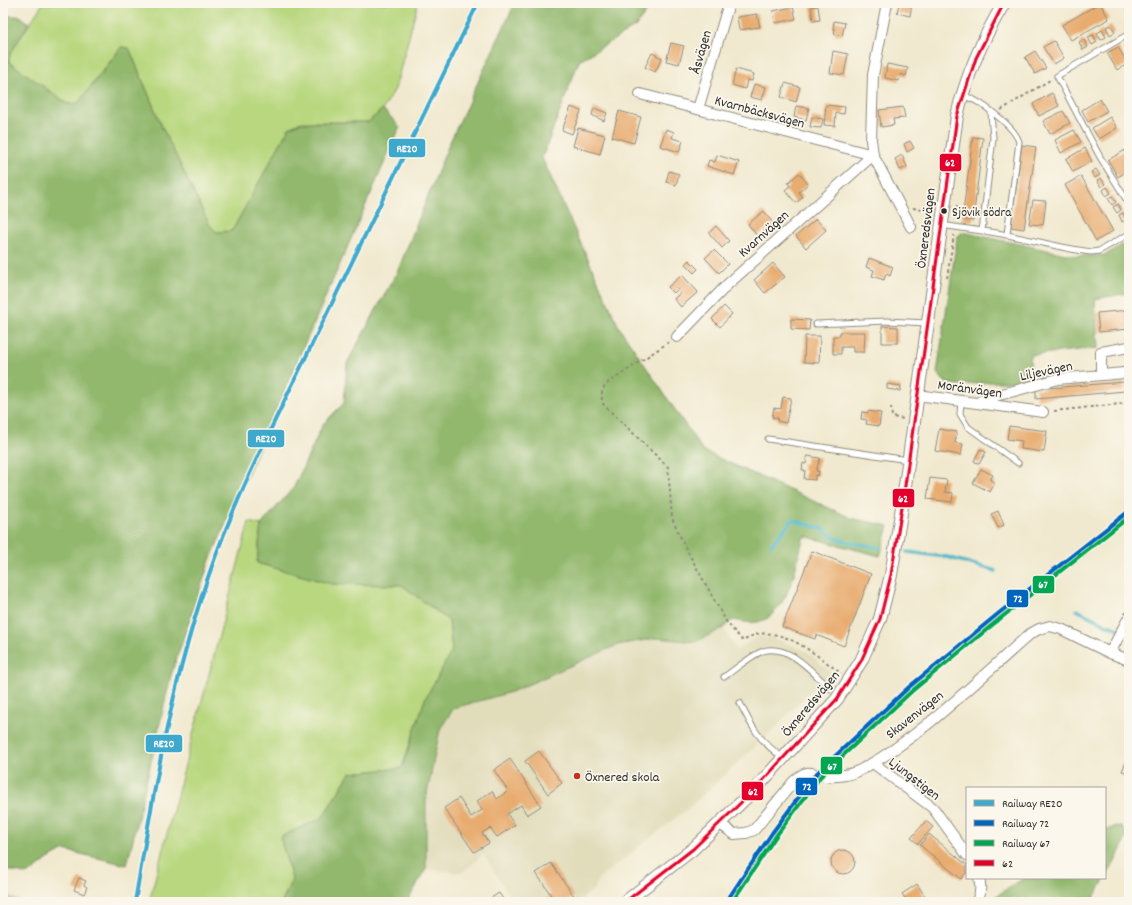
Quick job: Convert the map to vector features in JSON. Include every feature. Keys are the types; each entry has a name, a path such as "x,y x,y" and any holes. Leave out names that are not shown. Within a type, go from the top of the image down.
{"street":[{"name":"Åsvägen","path":"698,109 729,3"},
{"path":"887,3 873,75 870,127 873,155 911,227"},
{"name":"Öxneredsvägen","path":"626,902 693,849 720,824 837,699 861,661 880,619 891,575 928,323 940,225 954,131 962,96 988,29 1004,3"},
{"name":"Kvarnbäcksvägen","path":"640,94 873,155"},
{"name":"Kvarnvägen","path":"677,337 728,284 873,155"},
{"path":"1101,374 1102,352 1129,347"},
{"name":"Liljevägen","path":"978,403 984,399 1058,379 1124,373"},
{"name":"Moränvägen","path":"917,395 1043,412"},
{"path":"1110,653 1129,617"},
{"name":"Skavenvägen","path":"720,824 734,834 746,833 754,830 794,781 807,772 826,776 846,775 861,770 873,763 908,738 1030,634 1039,629 1050,626 1061,628 1110,653 1129,660"},
{"name":"Ljungstigen","path":"873,763 933,808 966,854"},
{"path":"976,902 979,899 980,885 978,879"}],"lane":[{"path":"1128,200 1100,157 1057,76 1129,34"},
{"path":"962,96 970,98 994,115 1014,132 1019,142 1007,234"},
{"path":"982,231 993,138 994,115"},
{"path":"940,225 1007,234 1045,245 1092,252 1099,251 1129,234"},
{"path":"816,324 887,321 928,323"},
{"path":"961,401 960,414 968,427 1018,464"},
{"path":"768,439 908,460"},
{"path":"724,677 762,652 773,649 784,651 794,658 831,690"},
{"path":"740,704 758,736 765,744 783,758"}],"path":[{"path":"994,115 1057,76"},
{"path":"930,233 928,210 936,183"},
{"path":"947,281 958,204"},
{"path":"902,210 909,208 928,210"},
{"path":"677,337 605,385 601,395 603,404 668,467 672,518 683,543 727,623 743,641 756,634 766,634 797,643 812,651 842,674"},
{"path":"1043,412 1129,403"},
{"path":"891,407 892,417 906,420 906,413"},
{"path":"831,690 846,668"}],"shaded area":[{"name":"Öxnered skola","path":"723,628 736,650 758,636 773,638 806,651 836,677 810,691 771,732 691,806 598,879 594,889 578,902 514,902 483,854 462,873 426,869 419,846 426,800 440,729 454,708 511,692 617,645 657,638 696,642"},
{"path":"3,892 22,902 3,902"}],"green space":[{"path":"43,3 418,3 395,89 383,109 368,122 301,122 289,128 232,231 216,232 209,224 163,129 129,48 121,47 78,103 68,104 9,62 10,54"},
{"path":"515,3 653,3 636,26 579,61 542,158 619,327 703,451 851,518 889,526 880,556 804,536 792,581 782,603 775,612 762,621 741,622 733,620 723,628 696,642 657,638 617,645 511,692 454,708 440,729 426,799 426,869 407,902 282,902 292,879 280,837 322,818 350,773 402,768 425,699 452,651 449,621 402,585 332,584 257,563 261,525 294,487 323,424 344,403 347,363 398,270 449,144"},
{"path":"8,16 20,16 29,23 10,54 9,62 68,104 78,103 122,47 129,48 163,129 209,224 216,232 232,231 289,128 300,123 368,122 383,109 400,127 210,560 171,675 127,865 64,850 48,859 32,872 24,874 3,869 3,19"},
{"path":"962,232 1075,256 1105,255 1129,241 1129,293 1095,299 1098,348 1030,355 1031,382 992,382 959,385 946,383 937,373 957,238"},
{"path":"249,522 261,525 257,563 332,584 402,585 449,621 452,651 425,699 402,768 350,773 322,818 280,837 292,879 282,902 149,902"},
{"path":"1116,826 1122,827 1127,836 1116,860 1106,877 1106,831"},
{"path":"1022,879 1105,879 1091,902 987,902"}],"building":[{"path":"899,3 912,3 910,16 897,13"},
{"path":"1100,3 1109,19 1071,40 1062,25"},
{"path":"1123,3 1129,3 1129,14 1124,5"},
{"path":"818,6 820,20 813,21 811,7"},
{"path":"793,7 796,19 775,23 773,11"},
{"path":"757,14 760,27 739,30 737,17"},
{"path":"834,21 845,23 842,36 834,34"},
{"path":"1111,25 1115,32 1110,35 1106,27"},
{"path":"1102,30 1106,37 1101,40 1097,33"},
{"path":"1093,35 1097,42 1092,45 1088,37"},
{"path":"1084,40 1088,47 1083,50 1079,42"},
{"path":"1129,40 1129,49 1125,43"},
{"path":"1054,41 1064,58 1054,64 1043,47"},
{"path":"671,43 684,46 679,64 666,61"},
{"path":"1118,47 1128,64 1117,70 1107,53"},
{"path":"833,51 848,54 844,75 830,73"},
{"path":"1035,51 1046,68 1035,74 1025,57"},
{"path":"652,53 662,58 655,72 645,67"},
{"path":"887,64 908,68 906,76 900,74 899,81 885,78"},
{"path":"736,69 754,74 752,81 747,80 745,89 732,85"},
{"path":"785,83 800,87 796,102 781,97"},
{"path":"754,84 766,87 762,100 750,97"},
{"path":"1052,93 1059,106 1039,116 1033,104"},
{"path":"1100,99 1107,111 1088,122 1082,110"},
{"path":"826,105 845,107 844,114 836,113 835,126 824,125"},
{"path":"796,106 809,108 806,120 794,117"},
{"path":"571,107 581,111 572,134 562,130"},
{"path":"903,107 905,118 893,119 894,125 881,127 879,110"},
{"path":"594,108 607,113 604,121 592,115"},
{"path":"619,111 641,117 634,143 612,137"},
{"path":"1063,111 1070,123 1050,134 1043,121"},
{"path":"812,117 823,119 821,128 810,127"},
{"path":"1110,117 1117,128 1099,139 1092,128"},
{"path":"578,128 605,135 600,154 573,146"},
{"path":"666,129 674,132 672,138 683,141 679,152 660,146"},
{"path":"1074,130 1081,142 1061,153 1055,140"},
{"path":"973,137 983,138 973,221 962,219"},
{"path":"910,141 914,148 907,152 904,144"},
{"path":"1022,145 1036,147 1024,229 1011,227"},
{"path":"1085,148 1092,161 1073,172 1066,159"},
{"path":"1129,148 1129,170 1118,177 1108,160"},
{"path":"717,155 739,162 734,175 707,166 709,160 715,162"},
{"path":"902,155 907,167 900,170 895,159"},
{"path":"1096,169 1100,175 1095,178 1091,172"},
{"path":"669,171 679,174 676,185 666,182"},
{"path":"799,173 808,184 799,192 803,197 796,203 785,190 790,186 788,183"},
{"path":"1081,176 1113,231 1096,241 1065,185"},
{"path":"1101,178 1105,184 1101,187 1097,180"},
{"path":"1107,187 1111,193 1106,196 1103,190"},
{"path":"1112,196 1116,202 1112,205 1108,198"},
{"path":"1033,200 1046,201 1043,225 1029,224"},
{"path":"1118,204 1121,210 1117,213 1113,207"},
{"path":"764,211 773,223 757,236 748,224"},
{"path":"1123,213 1127,219 1122,222 1119,215"},
{"path":"816,219 826,230 806,248 796,236"},
{"path":"716,226 729,241 722,248 709,233"},
{"path":"714,250 728,264 719,273 705,258"},
{"path":"869,258 893,267 890,276 886,274 884,280 872,276 874,270 866,267"},
{"path":"689,260 698,269 694,273 685,264"},
{"path":"773,263 785,277 765,293 754,280"},
{"path":"682,275 698,292 681,307 674,299 681,292 678,289 674,293 668,287"},
{"path":"724,306 732,314 720,327 712,319"},
{"path":"1129,310 1129,329 1099,332 1097,313"},
{"path":"791,319 810,320 809,330 791,329"},
{"path":"882,326 898,327 898,343 882,343"},
{"path":"840,332 865,332 864,352 853,352 853,347 841,347 841,354 833,354 833,336 840,336"},
{"path":"805,336 820,336 819,363 804,362"},
{"path":"1124,382 1125,391 1036,399 1036,389"},
{"path":"887,384 901,386 900,391 887,389"},
{"path":"783,397 791,398 786,423 777,421 778,418 772,417 774,408 781,409"},
{"path":"868,411 881,413 879,426 866,424 867,420 861,419 862,412 868,413"},
{"path":"1009,426 1047,431 1044,452 1021,449 1022,441 1007,439"},
{"path":"939,429 957,432 955,443 963,444 961,455 935,451"},
{"path":"980,449 986,452 979,464 974,461"},
{"path":"807,456 820,458 816,471 819,471 818,476 815,475 815,480 804,479 805,470 802,470 803,463 806,464"},
{"path":"981,469 993,475 990,480 995,483 990,492 973,483"},
{"path":"930,478 947,480 945,492 953,493 952,502 927,499"},
{"path":"998,511 1004,525 998,528 991,514"},
{"path":"812,551 871,574 844,646 816,635 815,639 782,627"},
{"path":"539,751 562,783 548,794 525,761"},
{"path":"1129,757 1129,773 1122,771"},
{"path":"510,759 541,806 527,815 521,805 507,814 515,825 497,837 490,828 482,833 489,843 474,852 444,808 459,798 471,817 482,810 477,801 492,791 497,799 508,791 494,770"},
{"path":"926,821 933,827 918,844 911,838"},
{"path":"929,834 966,864 966,873 961,879 920,845"},
{"path":"843,850 851,854 855,862 851,870 843,874 835,870 831,862 835,854"},
{"path":"551,863 574,896 565,902 541,902 551,895 536,873"},
{"path":"79,878 86,881 84,885 87,887 84,894 74,890"},
{"path":"917,884 925,896 917,902 908,902 902,894"},
{"path":"499,893 505,902 494,902 491,898"}],"waterway":[{"path":"771,545 792,520 823,529 831,536 844,541 880,548"},
{"path":"907,552 947,557 996,571"},
{"path":"1077,610 1107,625 1129,632"}],"rail line":[{"name":"RE20","path":"135,902 157,775 186,648 198,607 223,537 235,507 275,421 478,3"},
{"name":"72","path":"726,902 772,833 816,774 909,687 999,613 1129,511"},
{"name":"67","path":"732,902 776,836 820,777 912,691 1002,617 1129,517"}],"transit line":[{"name":"62","path":"625,902 693,849 756,788 837,699 861,661 880,619 891,575 902,507 957,116 976,58 1004,3"}],"place":[{"name":"Sjövik södra","path":"944,211"},
{"name":"Öxnered skola","path":"577,776"}]}
